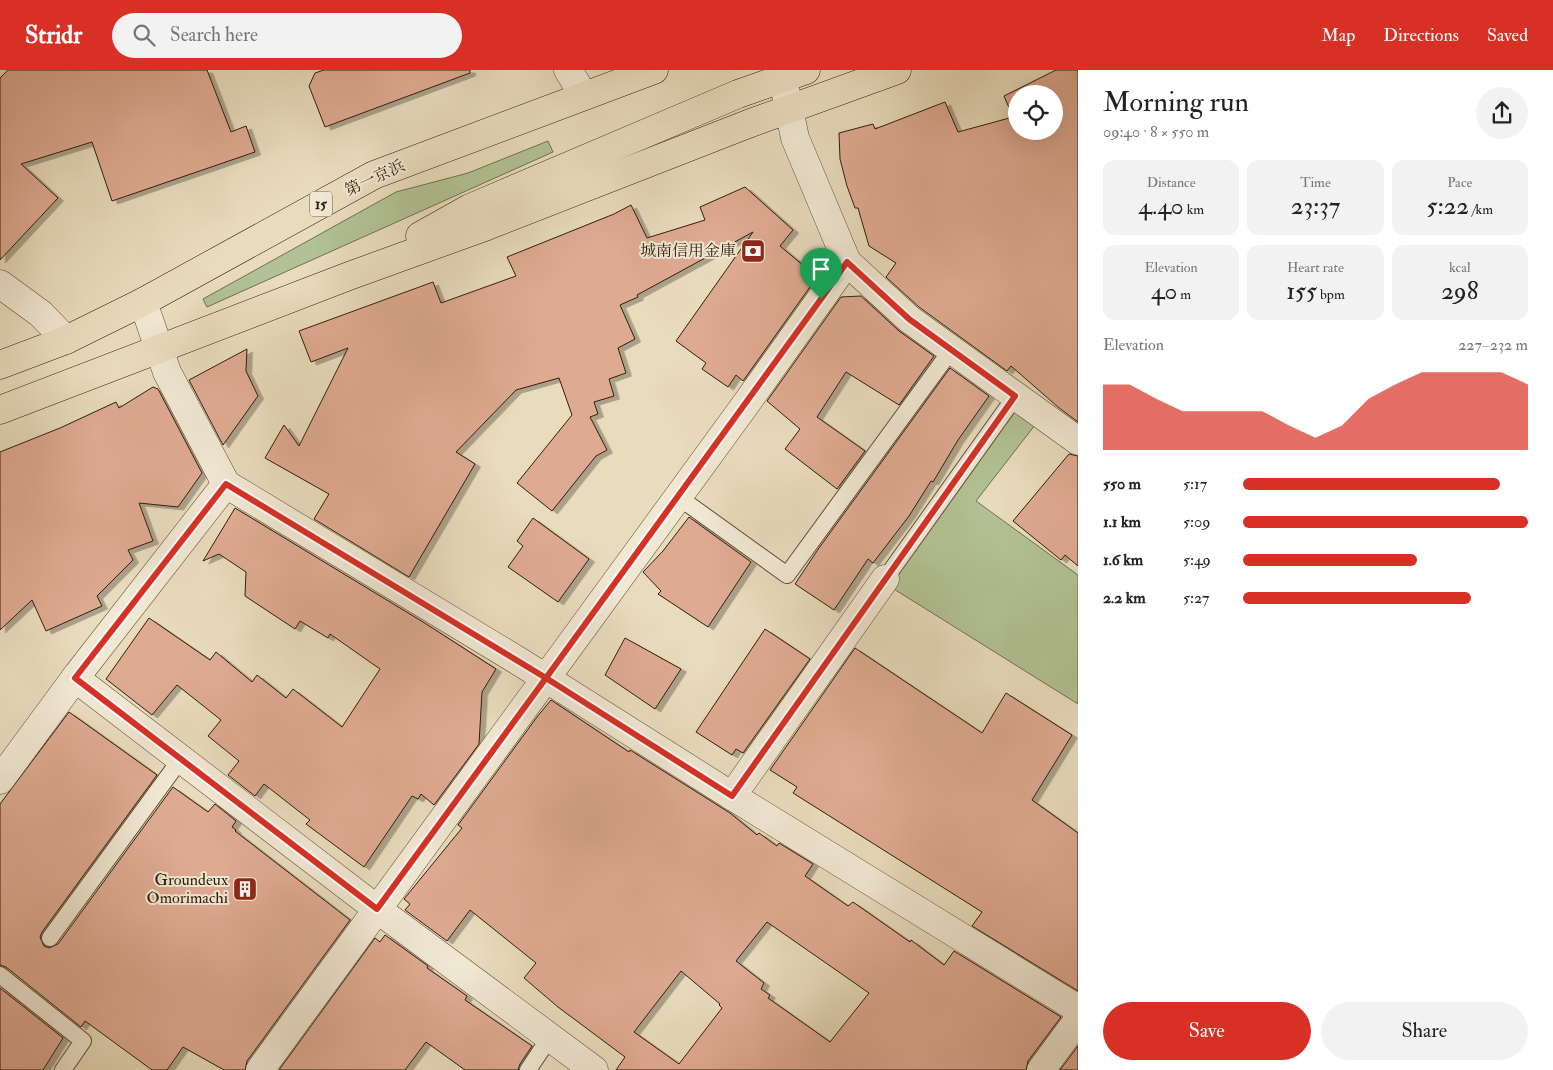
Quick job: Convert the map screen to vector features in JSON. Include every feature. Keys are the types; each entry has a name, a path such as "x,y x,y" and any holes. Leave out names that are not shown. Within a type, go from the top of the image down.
{"highway":[{"name":"第一京浜","path":"0,365 66,340 143,302 374,175 654,70"},
{"path":"0,410 349,276 487,226 748,124 897,70"},
{"path":"349,276 470,208 790,73"}],"street":[{"path":"568,70 584,96"},
{"path":"790,73 790,110 795,138 847,262 909,319 1078,441"},
{"path":"260,1070 743,408 847,262"},
{"path":"0,284 42,314 66,340"},
{"path":"143,302 168,372 226,484 546,678 732,796 1078,1009"},
{"path":"0,780 75,678 165,573 226,484"},
{"path":"732,796 885,578"},
{"path":"75,678 377,909 594,1070"},
{"path":"1042,1070 1078,1020"}],"lane":[{"path":"677,496 787,575 952,350"},
{"path":"885,578 1015,396"},
{"path":"50,938 180,760"},
{"path":"0,975 84,1040 63,1070"},
{"path":"528,1070 550,1037"}],"green space":[{"path":"548,141 553,152 207,307 203,299 396,192 468,173"},
{"path":"1015,397 1042,416 976,501 1078,575 1078,704 889,586"}],"building":[{"path":"8,70 207,70 231,132 246,126 255,152 112,201 92,142 21,164 58,198 0,260 0,78"},
{"path":"324,70 470,70 470,73 325,127 309,86 315,73"},
{"path":"1056,70 1078,70 1078,422 1011,366 1007,371 919,307 886,277 896,263 869,246 858,208 855,208 847,186 840,159 839,133 873,124 875,129 945,102 958,132 1008,118 1008,140 1063,140 1063,85 1026,85"},
{"path":"1008,94 1008,105 1004,96"},
{"path":"745,187 793,230 780,246 817,277 743,381 736,375 728,387 702,369 706,363 676,341 753,232 637,295 638,297 620,305 635,339 618,348 626,373 609,379 614,396 594,402 598,414 590,417 607,450 596,456 552,511 517,483 572,415 559,378 516,390 456,452 475,464 409,577 314,519 329,494 265,458 284,425 299,446 348,348 311,362 299,331 433,282 441,303 516,276 507,257 614,214 631,205 647,238 705,220 700,207"},
{"path":"861,296 899,331 934,356 899,405 846,372 817,417 865,451 837,489 785,449 800,429 767,401 841,297"},
{"path":"247,349 246,371 258,396 223,445 189,380"},
{"path":"950,368 989,396 909,516 873,563 868,559 834,610 795,584"},
{"path":"153,387 158,389 202,473 178,507 139,503 153,541 128,550 133,560 97,596 102,606 46,631 32,600 0,630 0,452 60,428 116,402 119,408"},
{"path":"1069,454 1078,456 1078,566 1065,555 1061,560 1013,521"},
{"path":"235,508 423,622 496,669 482,692 479,744 434,805 421,794 418,799 412,796 364,867 306,824 310,820 264,784 255,796 228,775 239,761 208,736 221,720 177,685 152,715 106,679 149,618 210,660 216,652 252,682 257,675 286,698 293,689 342,727 380,669 330,634 328,638 300,621 295,629 245,596 246,572 219,554 203,561"},
{"path":"689,517 751,562 708,627 658,594 661,591 643,572 663,551"},
{"path":"533,518 589,559 558,602 508,567 523,546 517,541"},
{"path":"765,629 810,659 743,753 736,749 732,755 696,732"},
{"path":"625,638 681,669 655,709 605,675"},
{"path":"855,648 982,733 1006,693 1072,735 1032,800 1078,833 1078,991 972,926 982,912 793,793 797,787 770,770"},
{"path":"551,700 629,752 630,750 730,813 757,835 759,833 777,846 779,843 813,864 805,876 848,906 853,902 910,942 911,940 944,965 954,951 1061,1017 1028,1061 1026,1070 616,1070 625,1057 558,1007 524,978 536,963 470,910 447,941 405,910 410,904 404,899 462,828 458,825","holes":["767,922 869,993 830,1042 768,998 770,995 761,989 764,983 736,961","681,971 720,1004 722,1008 679,1064 634,1032"]},
{"path":"69,712 157,775 42,932 40,937 44,946 49,948 58,944 173,787 208,812 215,804 236,821 232,827 235,831 350,920 247,1061 245,1070 224,1070 183,1047 167,1070 152,1070 85,1021 81,1027 6,967 0,965 0,804"},
{"path":"385,935 467,996 465,1000 532,1046 518,1070 465,1070 426,1042 405,1070 279,1070 375,938 380,942"},
{"path":"0,988 63,1038 43,1070 0,1070"},
{"path":"1078,1046 1078,1070 1060,1070"}],"place":[{"name":"城南信用金庫","path":"753,251"},
{"name":"Groundeux Omorimachi","path":"245,889"}],"route":[{"path":"821,299 546,678 226,484 75,678 377,909 546,678 732,796 1015,396 909,319 847,262 821,299"}]}
